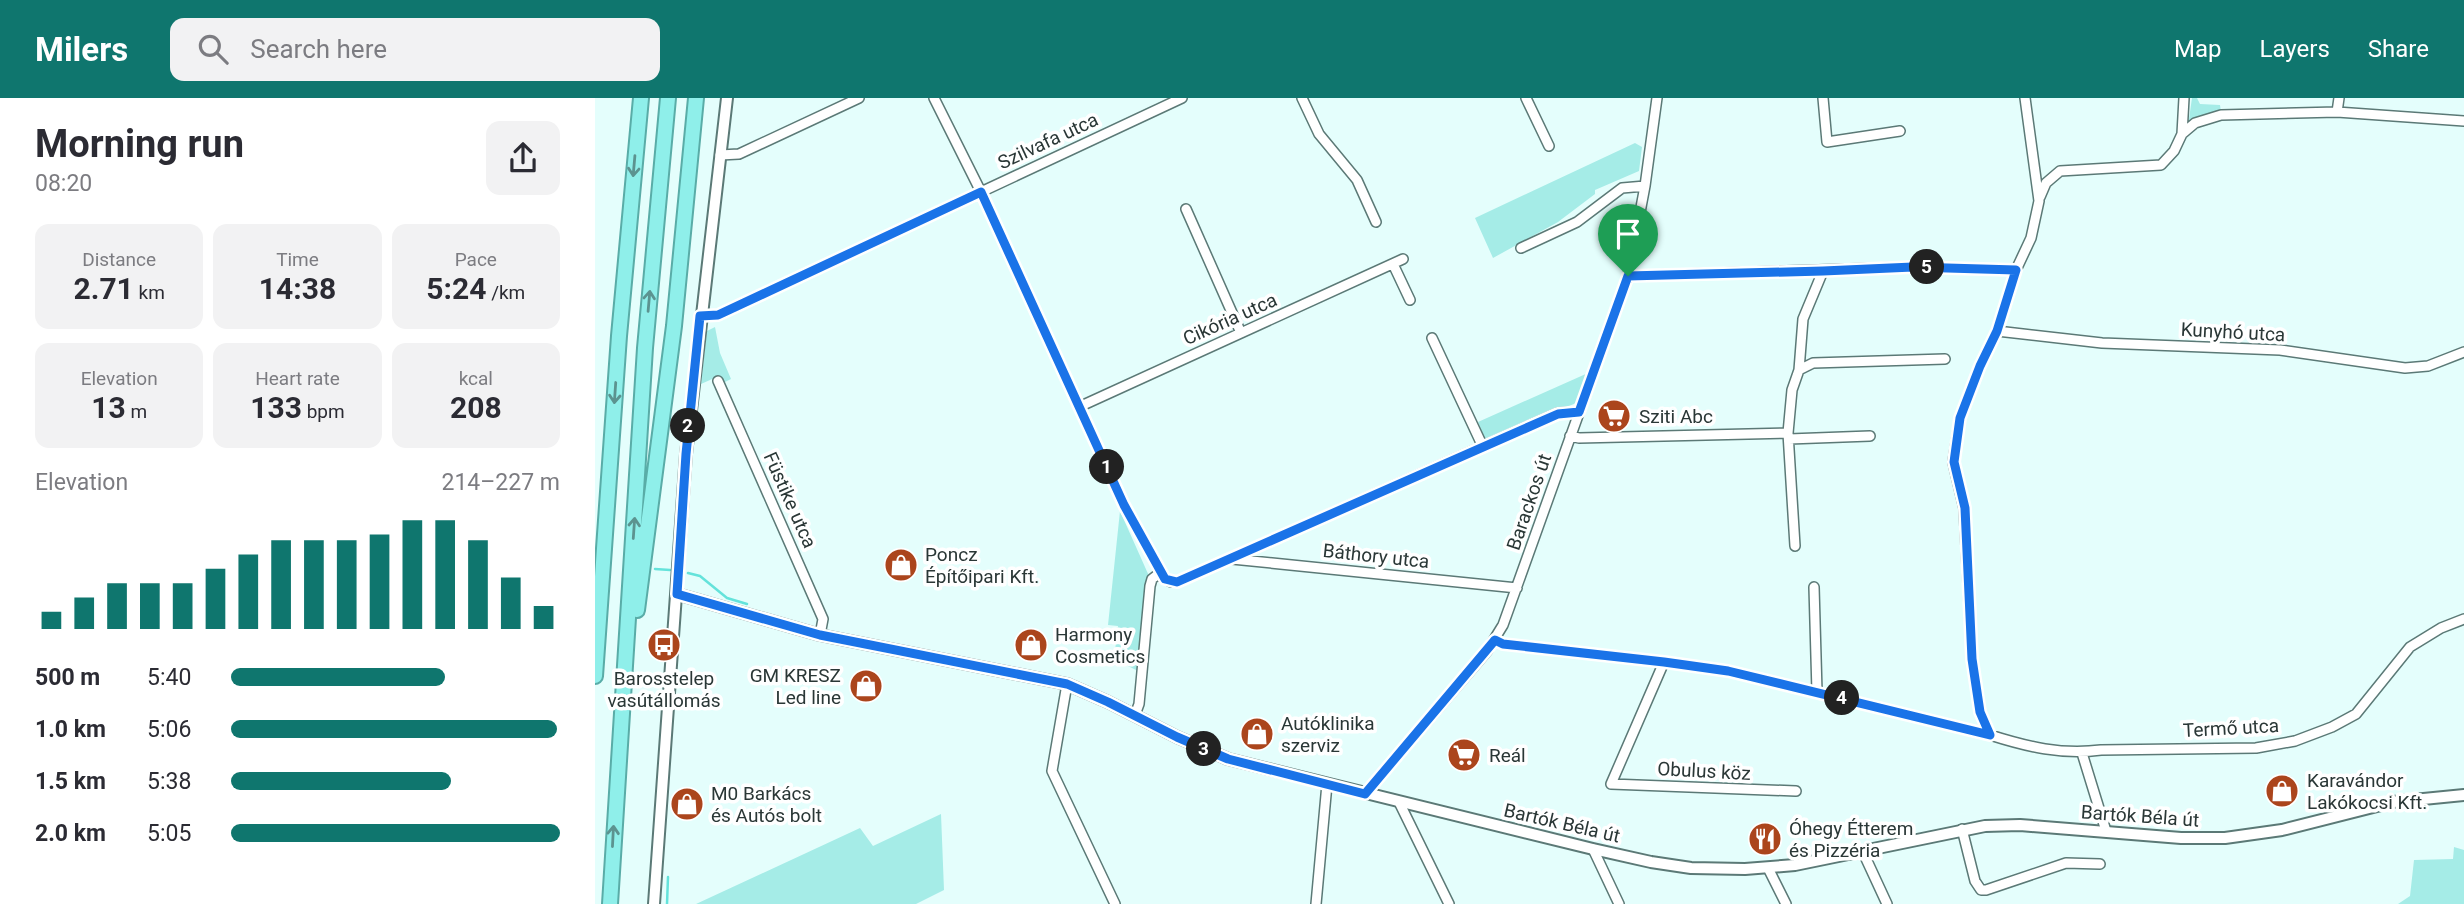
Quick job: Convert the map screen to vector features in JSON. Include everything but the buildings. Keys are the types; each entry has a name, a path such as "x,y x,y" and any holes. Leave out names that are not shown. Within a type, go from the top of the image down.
{"highway":[{"path":"595,676 619,336 641,98"},
{"path":"610,904 645,361 668,98"},
{"path":"624,669 637,608 664,407 697,98"}],"street":[{"path":"654,904 687,442 727,98"},
{"path":"720,155 739,154 859,98"},
{"path":"934,98 1081,406 1124,505 1165,579 1171,582 1177,582 1230,559 1558,414 1579,412"},
{"name":"Szilvafa utca","path":"700,316 718,315 1182,98"},
{"path":"1302,98 1319,134 1357,180 1377,222"},
{"path":"1526,98 1549,146"},
{"name":"Barackos út","path":"1365,794 1495,640 1517,588 1628,276 1645,186 1657,98"},
{"path":"1823,98 1827,142 1900,131"},
{"path":"2025,98 2039,201"},
{"path":"1990,735 1980,712 1972,659 1965,508 1954,462 1960,418 1997,331 2016,270 2031,238 2046,183 2060,172 2161,165 2174,151 2182,134 2184,98"},
{"path":"2337,112 2339,98"},
{"path":"2182,134 2195,123 2221,115 2337,112 2464,121"},
{"path":"1521,248 1577,222 1622,188 1645,186"},
{"path":"1186,209 1241,333"},
{"name":"Cikória utca","path":"1081,406 1403,259"},
{"path":"1393,264 1410,300"},
{"path":"1628,276 1913,267 2016,270"},
{"path":"1795,546 1789,436 1792,390 1799,370 1803,319 1823,271"},
{"name":"Kunyhó utca","path":"1997,331 2102,342 2280,351 2405,368 2421,368 2464,352"},
{"path":"1432,338 1483,447"},
{"path":"1799,370 1813,363 1945,359"},
{"name":"Füstike utca","path":"718,381 823,619 820,635"},
{"path":"1570,436 1579,439 1870,436"},
{"name":"Báthory utca","path":"1230,559 1517,588"},
{"path":"1135,715 1139,704 1150,586 1152,579 1161,572"},
{"path":"1814,587 1817,692"},
{"name":"Bartók Béla út","path":"677,594 820,635 1067,684 1228,759 1593,849 1692,868 1768,868 2000,824 2181,838 2235,837 2282,830 2393,802 2464,795"},
{"name":"Termő utca","path":"1495,640 1503,644 1728,671 2044,750 2082,753 2256,748 2295,741 2338,724 2356,713 2410,647 2441,628 2464,619"},
{"name":"Obulus köz","path":"1664,662 1611,783 1796,791"},
{"path":"1067,684 1052,771 1115,904"},
{"path":"2082,753 2106,831"},
{"path":"1316,904 1327,784"},
{"path":"1399,802 1449,904"},
{"path":"1962,830 1975,881 1981,890 2066,863 2100,864"},
{"path":"1593,849 1619,904"},
{"path":"1862,850 1887,904"},
{"path":"1768,868 1786,904"}],"shaded area":[{"path":"2192,98 2197,98 2200,104 2220,105 2221,112 2188,126"},
{"path":"1635,143 1642,147 1639,171 1595,190 1595,194 1558,222 1493,258 1475,218"},
{"path":"715,327 720,353 731,379 723,383 719,376 701,384 707,331"},
{"path":"1588,373 1576,403 1486,442 1478,422"},
{"path":"1120,511 1149,576 1145,584 1138,671 1114,659 1118,626 1108,625"},
{"path":"941,814 944,890 916,904 696,904 860,828 873,846"},
{"path":"2454,847 2464,850 2464,904 2398,904 2410,896 2414,860 2453,859"}],"waterway":[{"path":"655,569 670,570"},
{"path":"688,573 700,576 727,598 747,604"},
{"path":"667,904 668,877"}],"place":[{"name":"Sziti Abc","path":"1614,416"},
{"name":"Poncz Építőipari Kft.","path":"901,565"},
{"name":"Barosstelep vasútállomás","path":"664,645"},
{"name":"Harmony Cosmetics","path":"1031,645"},
{"name":"GM KRESZ Led line","path":"866,686"},
{"name":"Autóklinika szerviz","path":"1257,734"},
{"name":"Reál","path":"1464,755"},
{"name":"Karavándor Lakókocsi Kft.","path":"2282,791"},
{"name":"M0 Barkács és Autós bolt","path":"687,804"},
{"name":"Óhegy Étterem és Pizzéria","path":"1765,839"}],"route":[{"path":"981,192 1124,505 1165,579 1171,582 1177,582 1558,414 1579,412 1628,276 1913,267 2016,270 1997,331 1960,418 1954,462 1965,508 1972,659 1980,712 1990,735 1728,671 1503,644 1495,640 1365,794 1228,759 1067,684 820,635 677,594 681,509 700,316 718,315 981,192"}]}
